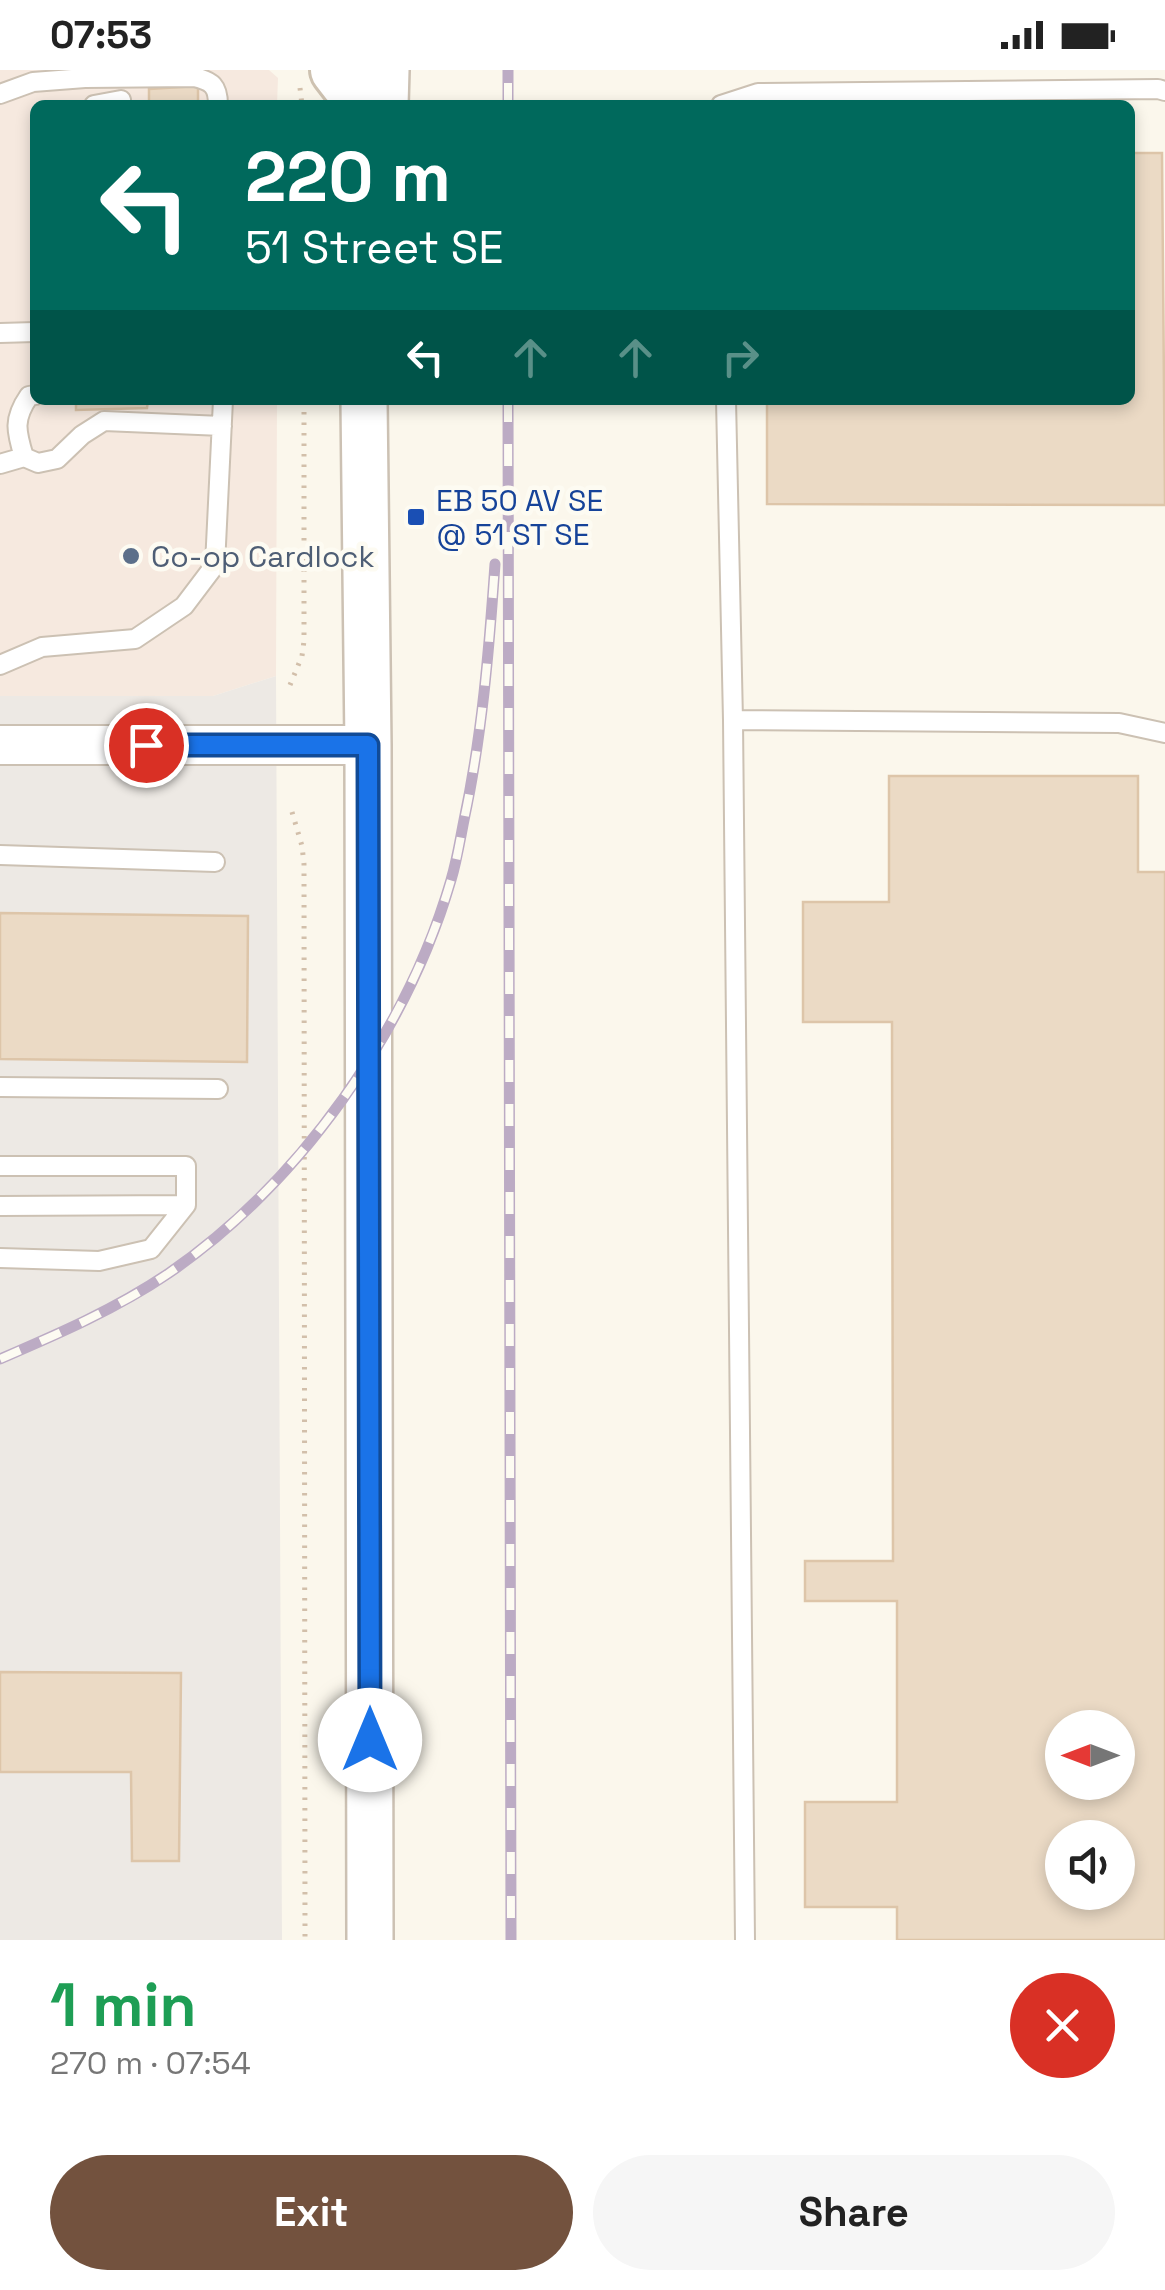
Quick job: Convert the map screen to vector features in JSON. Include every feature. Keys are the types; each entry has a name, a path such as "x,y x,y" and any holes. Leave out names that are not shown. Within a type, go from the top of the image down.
{"street":[{"path":"364,405 370,1940"},
{"path":"0,746 368,745"}],"lane":[{"path":"0,94 34,82 194,78 210,81 218,91 218,100"},
{"path":"122,79 122,100"},
{"path":"736,100 758,93 1165,91"},
{"path":"0,333 30,332"},
{"path":"24,457 16,434 19,410 30,396"},
{"path":"0,665 42,647 136,639 184,606 215,565 223,405"},
{"path":"726,405 733,720 745,1940"},
{"path":"0,464 24,457 38,463 58,459 82,435 104,422 222,426"},
{"path":"733,720 1119,723 1165,732"},
{"path":"0,854 216,862"},
{"path":"0,1087 218,1090"},
{"path":"0,1166 186,1166 186,1205 151,1249 99,1261 0,1258"},
{"path":"0,1206 186,1205"}],"path":[{"path":"290,685 304,641 304,405"},
{"path":"292,812 304,864 305,1940"}],"shaded area":[{"path":"0,70 269,70 278,78 277,100 30,100 30,405 277,405 276,676 213,696 0,696"},
{"path":"276,676 282,1940 0,1940 0,696 213,696"}],"building":[{"path":"198,86 198,100 149,100 149,89"},
{"path":"1135,153 1162,153 1165,505 767,504 767,405 1135,405"},
{"path":"76,405 147,405 147,408 76,410"},
{"path":"889,776 1138,776 1138,872 1165,872 1165,1940 897,1940 897,1907 805,1907 805,1802 897,1802 897,1601 805,1601 805,1561 893,1561 892,1022 803,1022 803,902 889,902"},
{"path":"0,913 248,916 247,1062 0,1059"},
{"path":"0,1672 181,1673 179,1861 132,1861 131,1772 0,1772"}],"railway":[{"path":"508,70 508,100"},
{"path":"508,405 511,1940"},
{"path":"0,1359 128,1298 217,1236 304,1149 377,1047 432,937 455,865 480,725 495,564"}],"place":[{"name":"EB 50 AV SE @ 51 ST SE","path":"416,517"},
{"name":"Co-op Cardlock","path":"131,556"}],"route":[{"path":"146,745 368,745 370,1740"}]}
